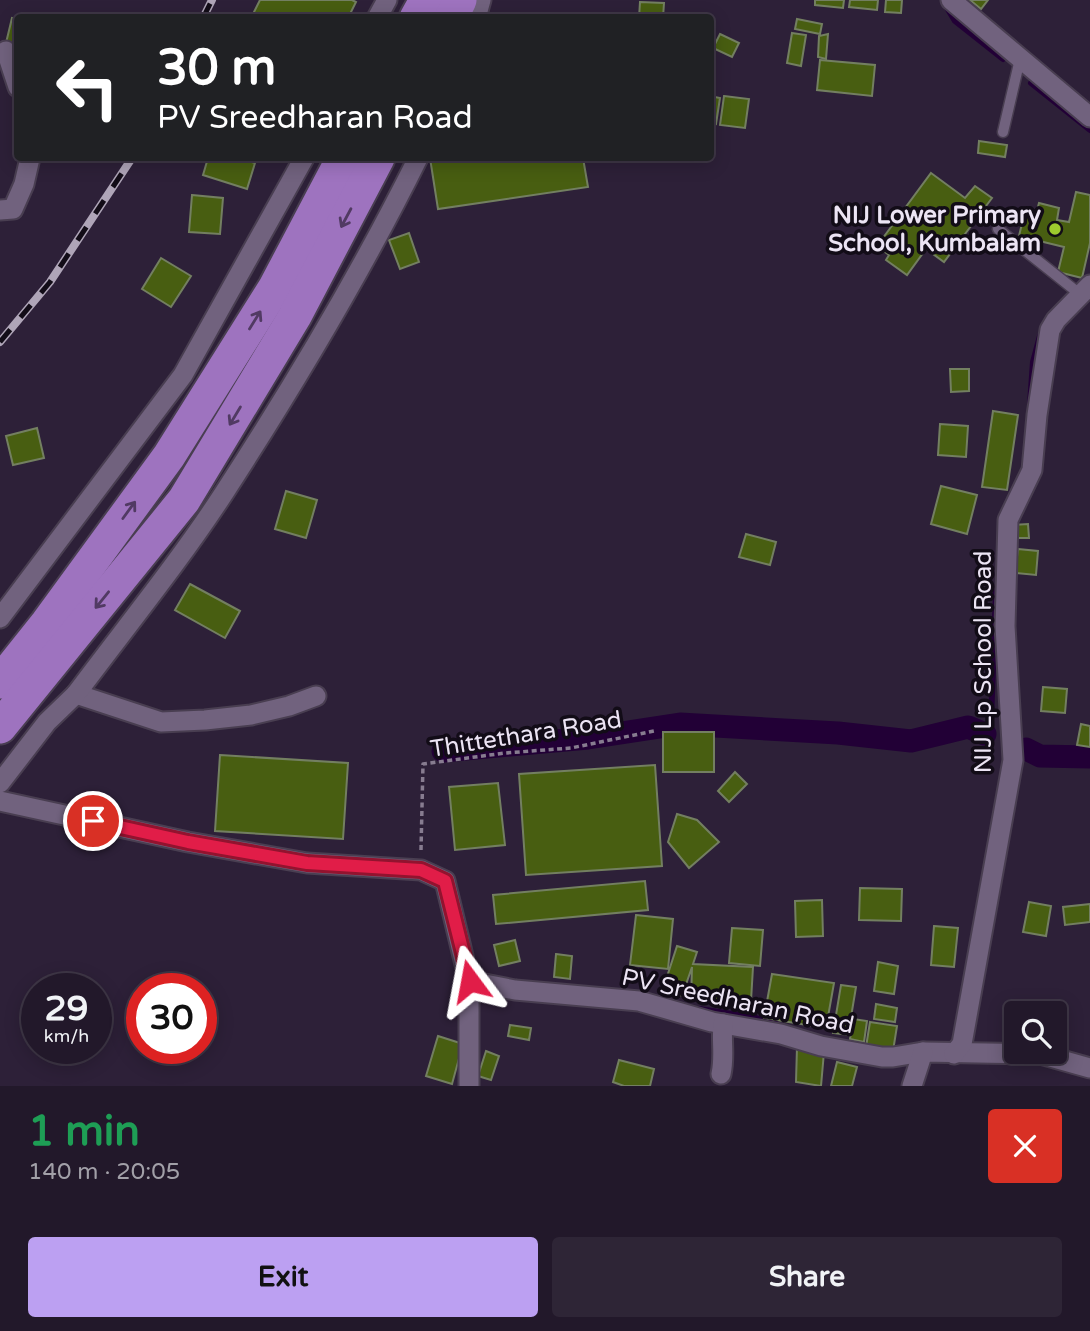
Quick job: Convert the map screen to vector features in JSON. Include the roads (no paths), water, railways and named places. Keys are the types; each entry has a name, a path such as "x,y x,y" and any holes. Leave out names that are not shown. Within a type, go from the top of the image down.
{"highway":[{"path":"0,682 47,623 169,456 275,287 341,161"},
{"path":"0,727 184,500 295,316 376,161"}],"street":[{"path":"951,0 1090,117"},
{"path":"6,51 14,75"},
{"path":"0,209 13,209 24,184 29,161"},
{"path":"0,618 183,376 302,161"},
{"path":"0,783 47,722 76,694 223,495 302,368 383,228 416,161"},
{"name":"NIJ Lp School Road","path":"954,1054 962,1044 1013,760 1005,626 1008,520 1032,470 1050,330 1056,320 1086,290"},
{"path":"76,694 161,722 251,715 289,706 316,695"},
{"path":"0,801 188,842 307,863 421,870 445,881 470,981 469,1086"},
{"name":"PV Sreedharan Road","path":"470,981 515,990 639,1001 723,1024 882,1057 893,1058 923,1052 1040,1054 1090,1068"},
{"path":"721,1074 725,1056 721,1041 723,1024"},
{"path":"912,1086 923,1052"}],"lane":[{"path":"1003,132 1020,59"},
{"path":"998,229 1086,290"}],"waterway":[{"path":"946,6 955,21 1003,59"},
{"path":"1031,83 1090,130"},
{"path":"1030,404 1033,362 1040,336"},
{"path":"991,719 996,592"},
{"path":"443,751 588,738 680,724 838,733 911,741 968,727 985,734"},
{"path":"1026,749 1040,756 1090,757"},
{"path":"699,1009 752,1017 777,1024"}],"railway":[{"path":"205,14 212,0"},
{"path":"0,342 50,282 130,161"}],"place":[{"name":"NIJ Lower Primary School, Kumbalam","path":"1055,229"}]}
